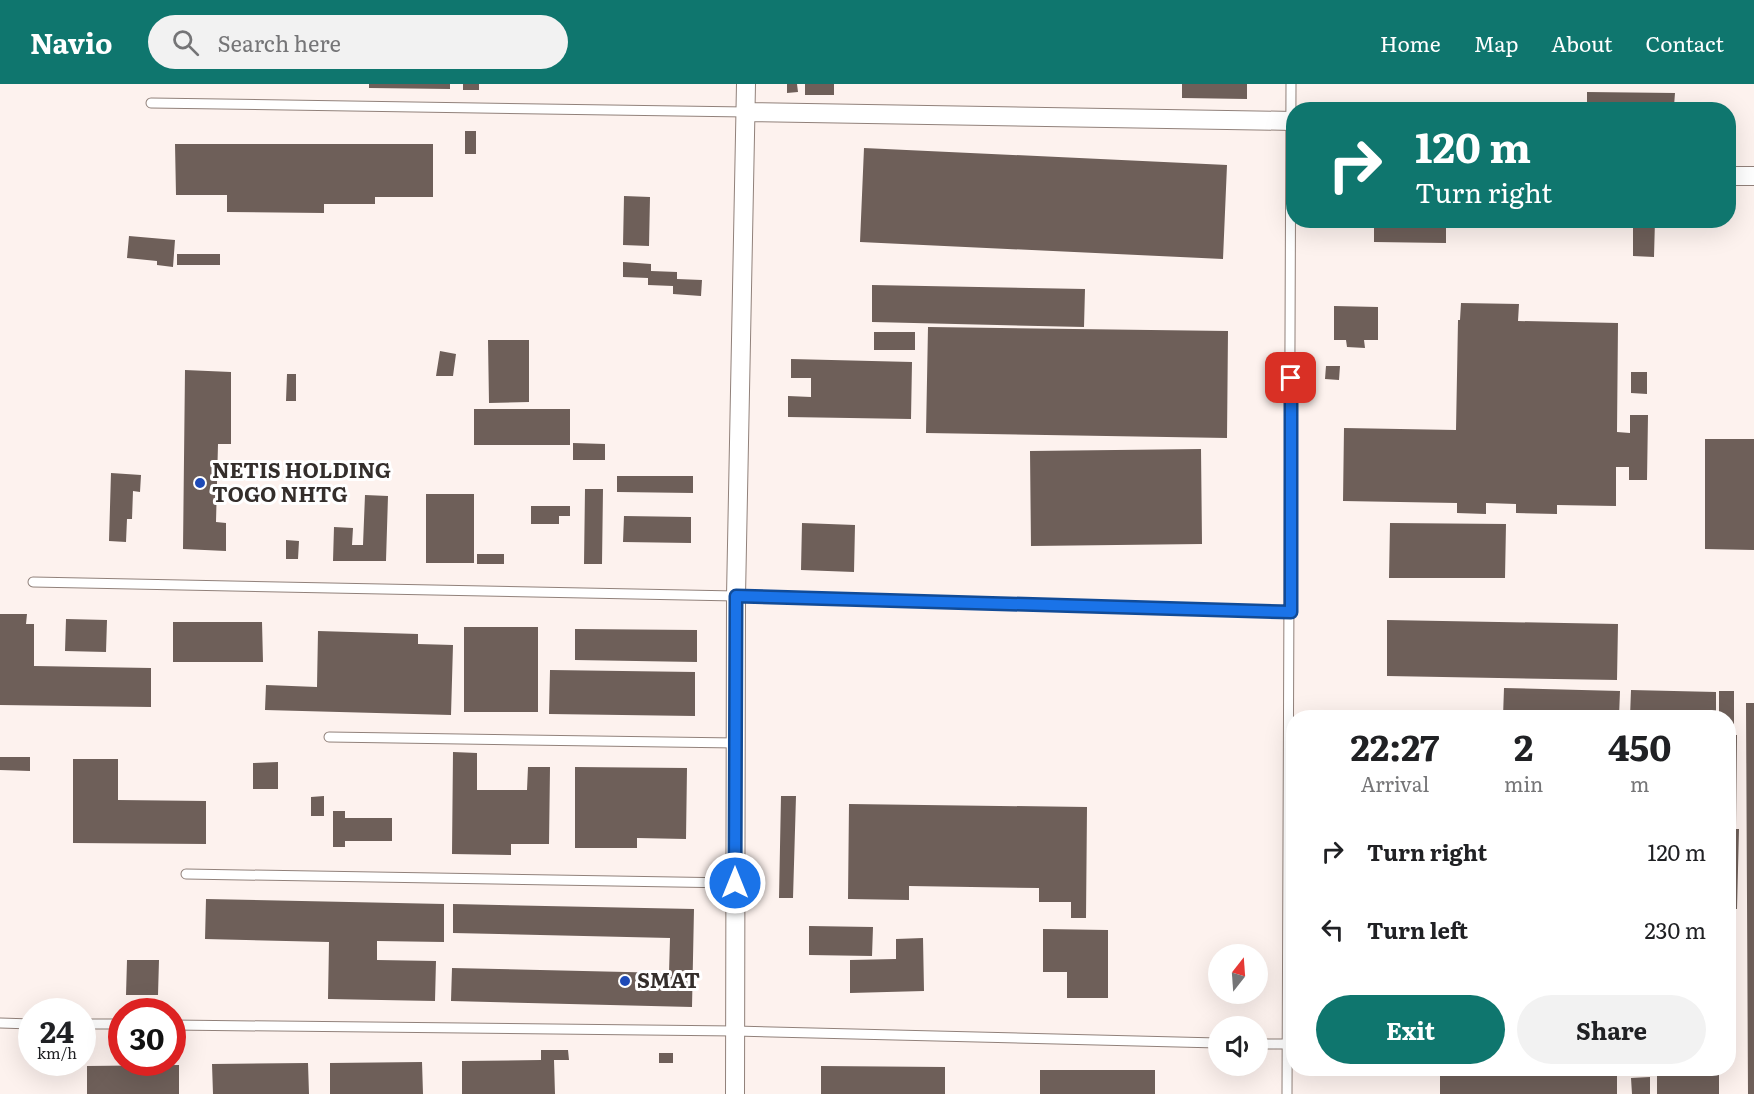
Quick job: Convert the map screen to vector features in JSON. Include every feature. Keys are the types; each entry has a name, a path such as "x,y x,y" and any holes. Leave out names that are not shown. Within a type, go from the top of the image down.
{"street":[{"path":"735,1094 736,596 746,84"},
{"path":"746,112 1286,121"},
{"path":"1736,176 1754,176"}],"lane":[{"path":"1291,84 1291,102"},
{"path":"151,103 746,112"},
{"path":"1290,710 1292,228"},
{"path":"33,582 736,596 1291,612"},
{"path":"329,737 736,743"},
{"path":"186,874 735,883"},
{"path":"1286,972 1286,1069"},
{"path":"0,1023 18,1024"},
{"path":"186,1025 735,1031 1208,1043"},
{"path":"1268,1044 1285,1044"},
{"path":"1286,1076 1287,1094"}],"building":[{"path":"369,84 450,84 450,89 369,88"},
{"path":"463,84 479,84 479,90 463,90"},
{"path":"787,84 797,84 798,92 787,93"},
{"path":"805,84 834,84 834,95 805,95"},
{"path":"1182,84 1247,84 1247,99 1182,98"},
{"path":"1587,92 1675,93 1674,102 1587,102"},
{"path":"465,131 476,131 476,154 465,154"},
{"path":"175,144 433,144 433,197 375,197 375,204 324,204 324,213 227,212 227,195 176,195"},
{"path":"864,148 1227,165 1223,259 860,242"},
{"path":"624,196 650,197 649,246 623,245"},
{"path":"1374,228 1446,228 1446,243 1374,242"},
{"path":"1633,228 1655,228 1654,257 1633,256"},
{"path":"129,236 175,240 173,267 157,265 157,261 127,258"},
{"path":"177,254 220,254 220,265 177,265"},
{"path":"623,262 651,264 651,271 677,272 677,279 702,280 701,296 673,294 673,286 648,285 648,278 623,277"},
{"path":"872,285 1085,289 1084,327 872,322"},
{"path":"1461,303 1519,304 1518,321 1618,323 1617,432 1630,433 1630,415 1648,415 1647,480 1629,480 1629,467 1616,467 1616,506 1557,505 1557,514 1516,513 1516,504 1486,503 1486,514 1457,513 1457,503 1343,501 1344,428 1456,430 1458,320 1460,320"},
{"path":"1334,306 1378,307 1378,340 1364,340 1365,348 1347,347 1346,340 1334,340"},
{"path":"928,327 1228,331 1227,438 926,433"},
{"path":"874,332 915,332 915,350 874,350"},
{"path":"488,340 529,340 529,402 489,403"},
{"path":"440,351 456,354 453,376 436,376"},
{"path":"791,359 912,362 911,419 788,417 788,396 811,397 811,378 791,378"},
{"path":"1326,366 1340,366 1339,380 1325,379"},
{"name":"NETIS HOLDING TOGO NHTG","path":"185,370 231,372 231,444 218,444 216,522 226,523 226,551 183,549"},
{"path":"1631,372 1647,372 1647,394 1631,393"},
{"path":"287,374 296,374 296,401 286,401"},
{"path":"474,409 570,409 570,445 474,445"},
{"path":"1705,439 1754,439 1754,550 1705,549"},
{"path":"573,443 605,444 605,460 573,460"},
{"path":"1201,449 1202,544 1031,546 1030,451"},
{"path":"111,473 141,475 140,492 133,491 132,519 127,519 126,542 109,541"},
{"path":"617,476 693,476 693,493 617,492"},
{"path":"585,489 603,489 602,564 584,564"},
{"path":"426,494 474,494 474,563 426,563"},
{"path":"365,495 388,496 386,561 333,561 334,527 353,528 352,545 363,545"},
{"path":"531,506 570,506 570,516 559,516 559,524 531,524"},
{"path":"624,516 691,517 691,543 623,542"},
{"path":"802,523 855,525 854,572 801,570"},
{"path":"1390,523 1506,524 1505,578 1389,578"},
{"path":"286,540 299,541 298,559 286,559"},
{"path":"477,554 504,554 504,564 477,564"},
{"path":"0,614 27,614 26,624 34,624 34,666 151,668 151,707 0,705"},
{"path":"66,619 107,620 106,652 65,651"},
{"path":"1387,620 1618,624 1617,680 1387,676"},
{"path":"173,622 262,622 263,662 173,662"},
{"path":"464,627 538,627 538,712 464,712"},
{"path":"575,629 697,630 697,662 575,660"},
{"path":"318,631 418,634 418,644 453,645 451,715 265,710 266,685 317,687"},
{"path":"550,670 695,672 695,716 549,714"},
{"path":"1504,688 1620,691 1619,710 1503,710"},
{"path":"1631,690 1716,692 1716,710 1630,710"},
{"path":"1719,691 1734,691 1734,710 1719,710"},
{"path":"1746,703 1754,703 1754,1094 1748,1094"},
{"path":"1736,735 1737,735 1736,826"},
{"path":"453,752 477,753 477,790 527,790 528,767 550,767 549,844 511,844 511,855 452,854"},
{"path":"0,757 30,757 30,771 0,770"},
{"path":"73,759 118,759 118,800 206,801 206,844 73,843"},
{"path":"278,762 278,789 253,789 253,763"},
{"path":"575,767 687,768 686,839 637,838 637,848 575,848"},
{"path":"324,796 324,816 311,816 311,797"},
{"path":"781,796 796,796 793,898 779,898"},
{"path":"849,804 1087,807 1086,918 1071,918 1071,902 1039,902 1039,888 909,886 909,900 848,899"},
{"path":"333,811 345,811 345,818 392,818 392,841 345,841 345,847 333,847"},
{"path":"1736,829 1739,829 1737,909"},
{"path":"206,899 444,904 444,942 377,941 377,960 436,961 435,1001 328,999 329,942 205,939"},
{"path":"453,904 694,909 692,1007 451,1001 452,968 669,973 670,938 453,933"},
{"path":"809,926 873,927 872,956 809,955"},
{"path":"1043,929 1108,930 1108,998 1067,998 1067,972 1043,972"},
{"path":"923,938 924,991 850,993 850,960 896,959 896,939"},
{"path":"127,960 159,960 158,995 126,995"},
{"path":"541,1050 568,1050 569,1060 554,1060 555,1094 462,1094 462,1061 541,1060"},
{"path":"659,1053 673,1053 673,1063 659,1063"},
{"path":"422,1062 423,1094 330,1094 330,1063"},
{"path":"308,1063 309,1094 213,1094 212,1064"},
{"path":"96,1066 108,1066 108,1076 179,1076 179,1094 87,1094 87,1076 96,1076"},
{"path":"821,1066 945,1067 945,1094 821,1094"},
{"path":"1040,1070 1155,1070 1155,1094 1040,1094"},
{"path":"1440,1076 1617,1076 1617,1094 1440,1094"},
{"path":"1657,1076 1719,1076 1719,1094 1657,1094"},
{"path":"1650,1077 1650,1094 1632,1094 1631,1078"}],"place":[{"name":"NETIS HOLDING TOGO NHTG","path":"200,483"},
{"name":"SMAT","path":"625,981"}],"route":[{"path":"735,883 736,596 1291,612 1291,378"}]}
